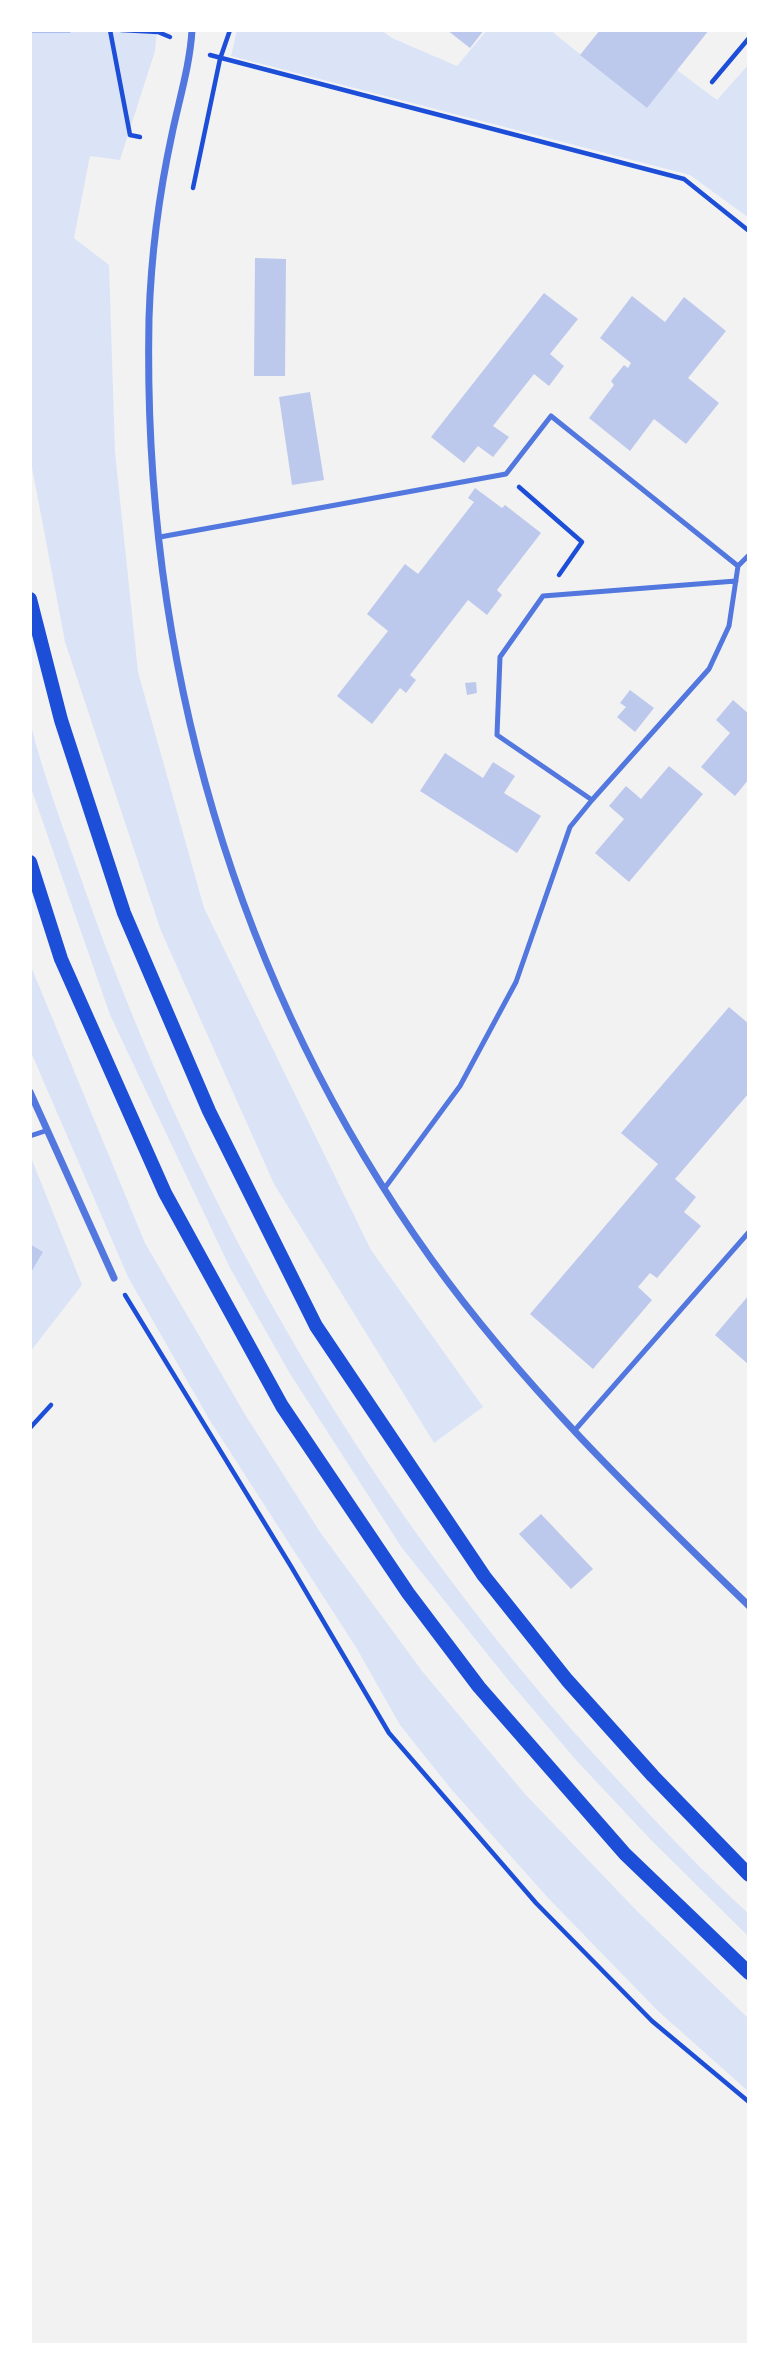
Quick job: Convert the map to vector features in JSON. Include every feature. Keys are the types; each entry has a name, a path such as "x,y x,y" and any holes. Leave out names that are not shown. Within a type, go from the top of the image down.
{"main road":[{"path":"30,599 61,720 124,913 209,1111 316,1326 484,1576 567,1680 653,1776 749,1875"},
{"path":"30,862 61,960 165,1193 282,1406 408,1593 479,1687 625,1854 749,1973"}],"street":[{"path":"192,30 156,228 149,316 150,414 160,537 177,670 218,838 258,947 309,1059 384,1189 434,1262 502,1348 575,1430 654,1514 749,1606"},
{"path":"30,1092 114,1278"}],"lane":[{"path":"160,537 506,474 551,416 738,566"},
{"path":"384,1189 460,1086 510,994 570,827 709,669 729,626 738,566 749,555"},
{"path":"592,800 497,735 500,657 543,596 736,581"},
{"path":"30,1136 46,1131"},
{"path":"575,1430 748,1236"}],"path":[{"path":"30,30 70,30"},
{"path":"110,30 130,135 140,137"},
{"path":"121,30 158,32 220,59 684,179 749,231"},
{"path":"193,188 220,59 230,30"},
{"path":"712,82 749,37"},
{"path":"506,474 582,542 543,596"},
{"path":"114,1278 292,1568 389,1733 536,1903 652,2021 749,2102"},
{"path":"30,1428 51,1405"}],"shaded area":[{"path":"30,30 157,30 155,51 120,160 90,156 74,238 109,265 115,452 138,672 204,908 371,1250 483,1407 434,1443 274,1184 161,931 65,642 30,457"},
{"path":"237,30 381,30 392,38 457,66 487,30 550,30 647,108 677,70 717,100 749,64 749,218 690,175 231,56"},
{"path":"30,722 62,824 129,1006 181,1126 239,1244 302,1358 372,1469 448,1576 528,1679 615,1777 680,1847 749,1914 749,1937 651,1840 575,1759 509,1681 402,1548 289,1372 230,1268 110,1015 30,785"},
{"path":"30,964 145,1243 246,1416 320,1532 422,1671 525,1794 637,1911 749,2019 749,2092 658,2011 549,1899 451,1789 400,1725 357,1649 209,1419 128,1277 30,1050"},
{"path":"30,1155 82,1285 30,1352"}],"building":[{"path":"447,30 484,30 470,48"},
{"path":"600,30 709,30 647,108 580,55"},
{"path":"255,258 286,259 285,376 254,376"},
{"path":"544,293 578,319 550,354 564,366 549,386 534,374 493,426 509,437 493,457 478,446 464,463 431,437"},
{"path":"632,296 665,322 684,297 726,331 688,378 719,403 686,444 654,419 630,451 589,418 614,385 611,381 624,365 628,368 631,363 600,338"},
{"path":"310,392 324,480 292,485 279,397"},
{"path":"475,488 502,508 505,505 541,533 497,590 502,595 487,615 468,600 410,675 416,680 406,693 400,688 372,724 337,696 388,631 367,614 405,564 418,574 474,502 468,498"},
{"path":"476,682 477,693 467,695 465,683"},
{"path":"630,690 654,708 635,732 617,717 626,707 620,703"},
{"path":"733,700 749,714 749,779 735,796 701,767 730,733 716,720"},
{"path":"445,753 483,778 493,762 515,776 504,793 541,816 517,853 420,791"},
{"path":"669,766 703,794 629,882 595,853 624,819 609,806 626,786 641,799"},
{"path":"729,1007 749,1024 749,1093 675,1179 696,1197 684,1212 701,1226 657,1278 650,1273 638,1287 652,1300 593,1369 530,1314 658,1164 621,1133"},
{"path":"30,1244 43,1252 30,1274"},
{"path":"749,1295 749,1365 715,1335"},
{"path":"541,1514 593,1569 571,1589 519,1534"}]}
